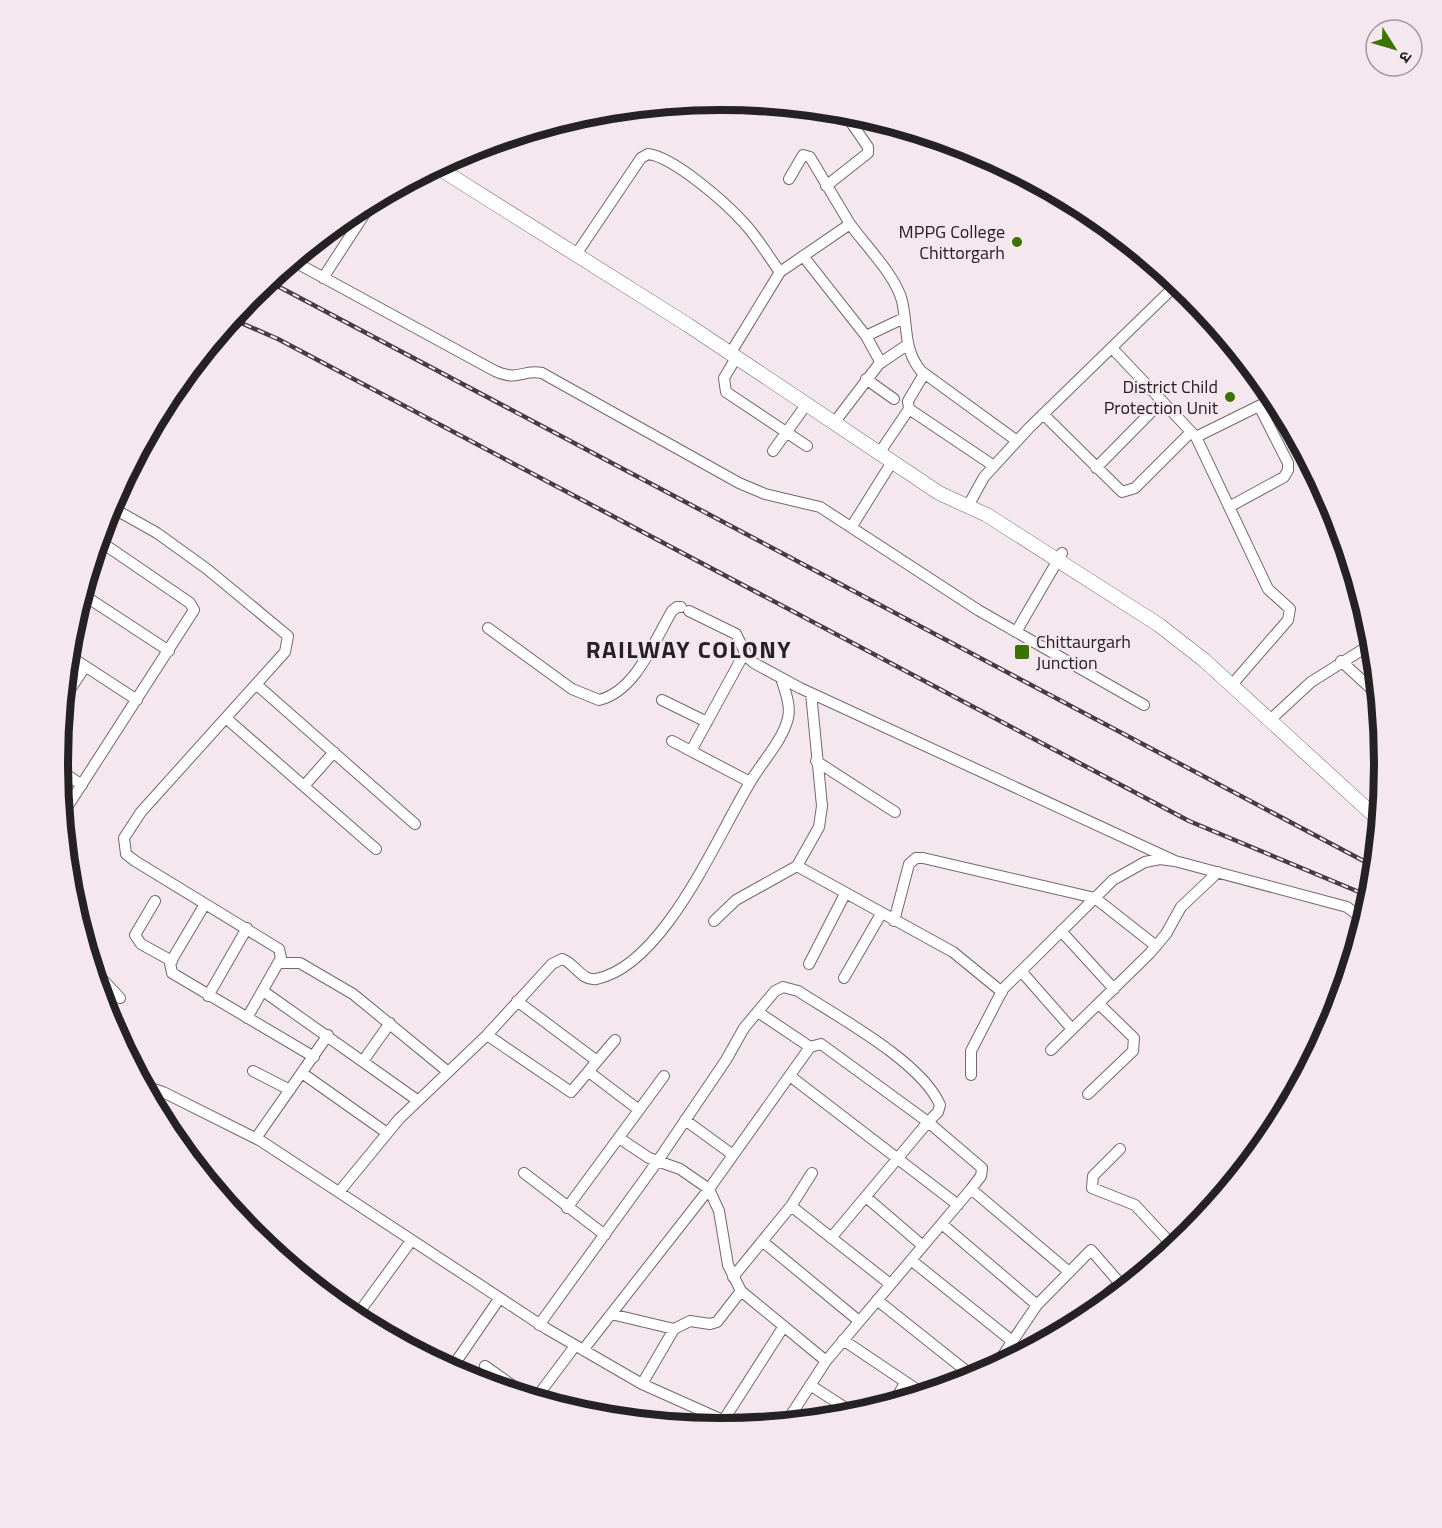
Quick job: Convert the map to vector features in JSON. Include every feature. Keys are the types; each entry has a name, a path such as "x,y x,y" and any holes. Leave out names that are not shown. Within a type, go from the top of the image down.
{"main road":[{"path":"454,168 939,493 969,503"},
{"path":"445,172 837,418 941,488 1060,556 1164,620 1236,680 1272,718 1372,814"},
{"path":"1060,556 1182,642 1373,806"}],"street":[{"path":"826,186 868,153 868,147 852,124"},
{"path":"579,250 641,158 648,154 667,160 681,169 744,223 780,272"},
{"path":"789,179 800,158 806,155 814,162 850,224 894,283 902,300 907,345 912,361 924,374 1017,441"},
{"path":"323,278 361,219"},
{"path":"807,446 724,389 724,378 780,272 850,224"},
{"path":"803,256 866,336 881,363"},
{"path":"300,265 495,371 512,377 532,372 542,374 739,483 765,494 820,507 1016,632 1144,705"},
{"path":"969,503 994,466 1017,441 1171,290"},
{"path":"866,336 904,318"},
{"path":"837,418 881,363 907,345"},
{"path":"1112,348 1194,434 1268,589 1291,612 1288,620 1236,680"},
{"path":"882,449 909,409 908,401 924,374"},
{"path":"866,379 894,399"},
{"path":"1096,468 1162,401"},
{"path":"1043,414 1118,490 1131,491 1194,434 1265,403"},
{"path":"773,451 806,405"},
{"path":"1229,507 1284,477 1288,470 1288,463 1259,406"},
{"path":"909,409 994,466"},
{"path":"852,526 892,462"},
{"path":"118,511 157,533 207,568 288,636 285,652 141,812 124,838 126,854 135,861 279,949 281,952 278,963 247,1018"},
{"path":"69,805 191,617 194,606 105,545"},
{"path":"1016,632 1060,556"},
{"path":"89,601 169,651"},
{"path":"488,628 572,689 599,700 617,694 627,683 672,612 685,609 736,634 745,652 754,663 781,678 1175,861"},
{"path":"1272,718 1311,682 1364,648"},
{"path":"692,751 745,652"},
{"path":"76,661 137,700"},
{"path":"1341,662 1370,687"},
{"path":"72,686 85,667"},
{"path":"339,1192 417,1100 487,1035 558,959 569,961 584,976 591,979 598,978 633,960 670,921 788,720 789,706 781,678"},
{"path":"257,685 415,824"},
{"path":"714,921 736,900 797,866 821,820 811,693"},
{"path":"662,700 707,722"},
{"path":"227,719 376,849"},
{"path":"672,741 750,782"},
{"path":"304,786 334,752"},
{"path":"816,761 895,812"},
{"path":"68,776 82,785"},
{"path":"894,921 906,870 916,858 1095,898 1156,946"},
{"path":"971,1075 971,1051 1002,992 1095,898 1129,869 1160,859 1175,861 1347,907 1356,914"},
{"path":"797,866 953,952 1002,992"},
{"path":"1051,1050 1156,946 1180,907 1218,872"},
{"path":"809,964 845,894"},
{"path":"155,901 135,935 141,944 172,961"},
{"path":"205,903 172,961 170,968 176,977 314,1057"},
{"path":"844,978 881,914"},
{"path":"208,996 247,928"},
{"path":"1061,931 1114,989"},
{"path":"278,963 300,963 353,994 447,1071"},
{"path":"1021,971 1072,1029"},
{"path":"105,982 120,998"},
{"path":"539,1324 657,1162 726,1060 744,1028 780,988 787,987 798,991 897,1058 928,1085 940,1105 938,1112 831,1238"},
{"path":"263,991 417,1100"},
{"path":"517,1001 597,1061"},
{"path":"1088,1094 1132,1051 1135,1044 1134,1038 1099,1004"},
{"path":"758,1012 810,1047"},
{"path":"363,1060 390,1023"},
{"path":"255,1138 328,1035"},
{"path":"487,1035 567,1092 574,1089 615,1040"},
{"path":"541,1392 611,1314 709,1189 810,1047 820,1044 826,1046 928,1122 980,1165 982,1172 958,1206 826,1361 792,1413"},
{"path":"253,1071 290,1090"},
{"path":"302,1072 387,1133"},
{"path":"589,1072 639,1110"},
{"path":"567,1208 664,1076"},
{"path":"790,1076 958,1206"},
{"path":"154,1089 255,1138 499,1299 579,1348 642,1384 718,1418"},
{"path":"685,1120 733,1155"},
{"path":"619,1138 657,1162 680,1169 709,1189 719,1211 728,1265 741,1291 826,1361"},
{"path":"1120,1149 1094,1176 1092,1188 1135,1205 1168,1240"},
{"path":"524,1173 605,1235"},
{"path":"733,1277 790,1206 812,1173"},
{"path":"971,1189 1068,1271"},
{"path":"866,1197 923,1246"},
{"path":"790,1206 890,1284"},
{"path":"942,1224 1037,1305"},
{"path":"361,1309 411,1241"},
{"path":"762,1241 859,1321"},
{"path":"1005,1352 1037,1305 1091,1250 1119,1282"},
{"path":"911,1260 1012,1341"},
{"path":"642,1384 674,1329 690,1321 710,1324 717,1322 741,1291"},
{"path":"456,1361 499,1299"},
{"path":"877,1300 965,1370"},
{"path":"611,1314 674,1329"},
{"path":"724,1418 784,1326"},
{"path":"843,1340 913,1388"},
{"path":"485,1366 507,1381"},
{"path":"900,1392 905,1383"},
{"path":"810,1385 842,1406"}],"railway":[{"path":"277,286 1367,863"},
{"path":"240,322 278,339 1189,821 1362,893"}],"place":[{"name":"MPPG College Chittorgarh","path":"1017,242"},
{"name":"District Child Protection Unit","path":"1230,397"},
{"name":"Chittaurgarh Junction","path":"1022,652"}],"district":[{"name":"RAILWAY COLONY","path":"689,650"}]}
